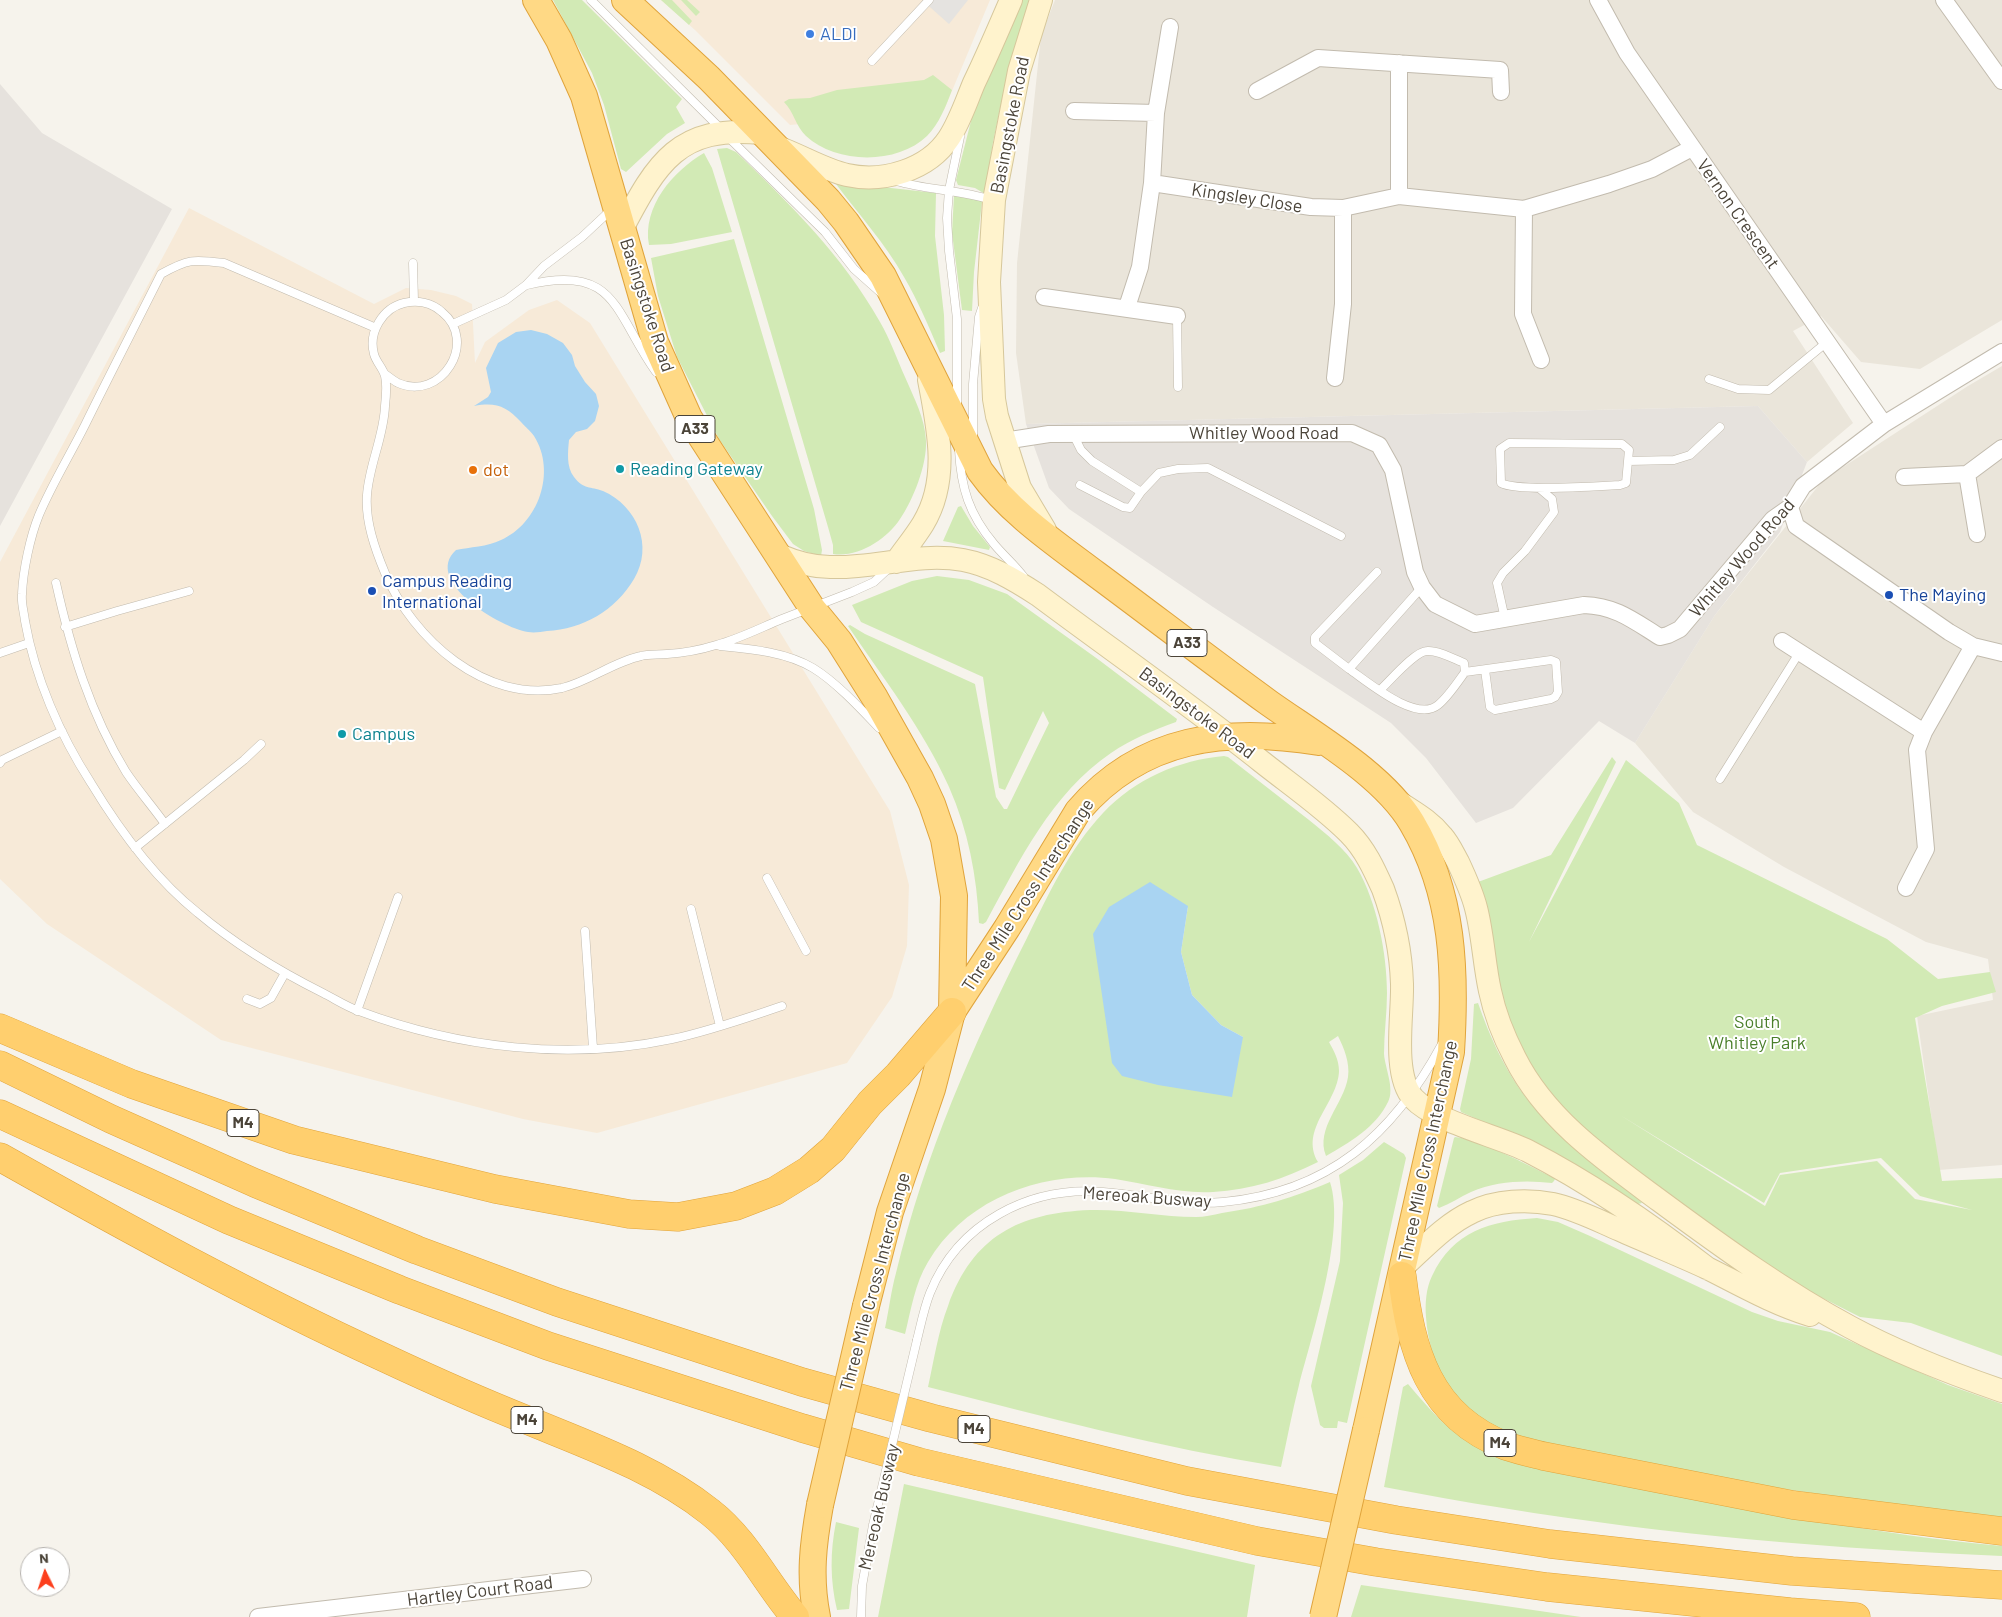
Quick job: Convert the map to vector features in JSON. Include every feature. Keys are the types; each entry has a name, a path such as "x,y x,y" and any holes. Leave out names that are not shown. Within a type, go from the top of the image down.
{"highway":[{"name":"A33","path":"536,0 559,40 628,202"},
{"name":"A33","path":"625,0 709,78 768,140"},
{"name":"Basingstoke Road","path":"768,140 828,200 846,222 883,276 980,471 996,492 1052,540 1213,662 1325,743"},
{"name":"Basingstoke Road","path":"628,202 655,342 689,418 728,482 812,608 839,641 875,698 909,758 935,812 944,838 951,872 954,922 952,1012"},
{"name":"Three Mile Cross Interchange","path":"817,1617 812,1583 812,1546 820,1505 866,1306 890,1212 932,1090 952,1012 1023,902 1068,826 1092,795 1121,771 1153,754 1191,741 1229,736 1272,736 1325,743 1369,776 1395,800 1412,822 1437,880 1447,915 1452,953 1454,1002 1451,1052 1403,1271 1323,1617"},
{"name":"M4","path":"0,1028 132,1084 294,1140 495,1188 629,1214 678,1216 736,1206 775,1192 809,1170 848,1133 870,1103 898,1076 952,1012"},
{"name":"M4","path":"0,1065 112,1119 255,1183 417,1250 566,1305 802,1382 931,1418 1187,1481 1425,1524 1550,1544 1792,1571 2002,1585"},
{"path":"0,1114 229,1220 410,1294 548,1346 802,1428 919,1462 1257,1541 1376,1562 1548,1587 1856,1617"},
{"name":"M4","path":"0,1157 243,1290 385,1358 524,1419 605,1451 669,1483 711,1513 733,1535 795,1617"},
{"name":"M4","path":"1403,1271 1408,1320 1413,1342 1424,1370 1436,1392 1464,1421 1506,1446 1552,1458 1793,1505 2002,1531"}],"main road":[{"name":"Basingstoke Road","path":"628,202 670,157 687,142 701,136 723,132 768,140 848,175 882,177 902,172 935,154 949,138 966,104 1011,0"},
{"name":"Basingstoke Road","path":"1041,0 1019,71 994,200 989,282 994,399 997,416 1020,488 1052,540"},
{"path":"896,562 923,524 932,503 940,472 938,430 926,364"},
{"name":"Basingstoke Road","path":"778,555 810,566 829,568 933,558 962,560 981,565 1010,577 1038,595 1229,736 1350,834 1369,860 1384,893 1398,948 1402,989 1400,1057 1402,1072 1410,1094"},
{"path":"1395,800 1428,821 1453,852 1470,888 1476,907 1491,994 1500,1025 1516,1060 1532,1086 1547,1106 1585,1144 1609,1164 1709,1237 1778,1283 1850,1327 1900,1352 2002,1391"},
{"path":"1410,1094 1423,1106 1438,1114 1460,1125 1525,1150 1580,1180 1652,1226 1706,1268"},
{"path":"1403,1271 1435,1237 1471,1212 1488,1206 1524,1201 1540,1202 1565,1207 1706,1268 1775,1302 1800,1312 1850,1327"}],"street":[{"name":"Vernon Crescent","path":"1598,0 1627,53 1884,424"},
{"path":"1944,0 2002,81"},
{"path":"1127,307 1140,267 1152,183 1156,113 1170,27"},
{"path":"1257,91 1318,58 1500,70 1501,92"},
{"path":"1399,63 1399,196"},
{"path":"1074,111 1156,113"},
{"name":"Kingsley Close","path":"1152,183 1311,208 1343,208 1399,196 1524,209 1652,169 1692,148"},
{"path":"1335,378 1342,304 1343,208"},
{"path":"1524,209 1523,314 1541,360"},
{"path":"1044,296 1177,316"},
{"name":"Whitley Wood Road","path":"1004,441 1049,434 1352,433 1379,445 1393,470 1415,572 1422,587 1435,604 1475,624 1584,605 1600,605 1616,611 1660,637 1680,629 1773,519 1790,507 1803,486 1884,424 2002,352"},
{"path":"1904,477 1967,474 2002,448"},
{"path":"1967,474 1978,534"},
{"path":"1790,507 1796,526 1948,632 1973,646 2002,653"},
{"path":"1782,641 1924,732"},
{"path":"1906,888 1926,849 1917,750 1924,732 1973,646"},
{"name":"Hartley Court Road","path":"258,1617 583,1579"}],"lane":[{"path":"591,0 825,232 854,269 902,312"},
{"path":"872,61 929,0"},
{"path":"966,104 949,190 948,234 957,319 958,427 962,481 970,509 993,544 1016,567 1038,595"},
{"path":"882,177 907,184 949,190 994,200"},
{"path":"453,324 506,300 526,286 544,266 628,202"},
{"path":"376,328 224,263 202,260 183,262 161,274 38,518 26,566 21,598 29,643 36,668 62,731 103,804 150,866 196,912 251,952 285,973 357,1011 430,1032 495,1046 548,1050 593,1048 670,1039 720,1026 782,1006"},
{"path":"413,264 414,301"},
{"path":"526,286 551,279 572,279 590,284 609,297 621,314 642,352 689,418"},
{"path":"980,471 973,439 973,384 979,318 989,282"},
{"path":"414,301 437,307 446,315 453,324 457,339 457,354 451,367 440,378 427,385 412,386 398,383 385,374 373,352 373,340 376,328 382,317 391,309 414,301"},
{"path":"1177,316 1178,387"},
{"path":"1709,379 1738,389 1769,390 1827,342"},
{"path":"385,374 386,409 367,496 371,531 377,554 390,583 410,618 428,639 476,675 504,686 542,690 570,685 642,656 686,652 715,646 874,582 896,562"},
{"path":"1628,460 1674,460 1690,455 1720,427"},
{"path":"1073,434 1081,450 1092,461 1141,492"},
{"path":"1509,443 1622,444 1629,450 1626,483 1620,485 1539,488 1506,486 1501,483 1500,449 1509,443"},
{"path":"1080,485 1123,507 1130,508 1141,492 1159,473 1178,469 1208,468 1341,536"},
{"path":"1505,619 1497,583 1503,573 1525,551 1554,512 1552,499 1539,488"},
{"path":"1377,572 1315,637 1315,643 1388,696 1416,709 1427,710 1437,706 1466,672 1551,660 1556,662 1558,692 1555,697 1550,699 1495,710 1490,707 1485,670"},
{"path":"56,583 65,627 81,680 99,721 127,772 165,824"},
{"path":"1349,669 1422,587"},
{"path":"65,627 117,610 189,591"},
{"path":"0,653 29,643"},
{"path":"715,646 765,652 795,660 814,669 858,706 909,758"},
{"path":"1380,690 1415,656 1429,650 1464,663 1466,672"},
{"path":"1720,780 1799,653"},
{"path":"0,764 2,760 62,731"},
{"path":"135,848 244,760 261,744"},
{"path":"767,878 806,951"},
{"path":"357,1011 398,897"},
{"path":"691,909 720,1026"},
{"path":"586,931 593,1048"},
{"path":"248,999 260,1004 271,998 285,973"},
{"name":"Mereoak Busway","path":"861,1617 862,1586 873,1525 917,1340 931,1292 946,1262 974,1230 1000,1212 1030,1199 1061,1193 1101,1192 1207,1203 1238,1200 1274,1193 1314,1178 1355,1153 1388,1124 1430,1066 1453,1024"}],"shaded area":[{"path":"661,0 990,0 944,110 790,125 695,30"},
{"path":"922,0 968,0 949,24"},
{"path":"1055,0 2002,0 2002,320 1920,369 1861,362 1821,316 1793,331 1853,423 1807,462 1758,406 1026,424 1016,353 1017,263 1041,36"},
{"path":"0,84 42,133 172,209 0,526"},
{"path":"189,208 374,304 406,288 431,290 456,296 472,304 475,363 485,342 529,310 557,300 590,323 890,811 909,885 907,946 892,997 847,1063 597,1133 523,1119 221,1040 47,924 0,879 0,562"},
{"path":"2002,366 2002,1165 1939,1170 1917,1016 1993,1000 1988,959 1926,942 1784,867 1693,812 1635,743 1715,615 1823,480"},
{"path":"1758,406 1807,462 1780,532 1715,615 1635,743 1599,721 1513,808 1476,823 1426,758 1391,723 1213,607 1069,509 1049,488 1026,424"}],"green space":[{"path":"553,0 582,0 682,99 676,107 685,123 667,134 626,172 621,169 604,105 592,73"},
{"path":"661,0 672,0 692,21 689,25"},
{"path":"681,0 687,0 700,12 696,16"},
{"path":"1021,0 1031,0 1007,76 993,142 985,194 975,188 958,185 956,180 972,117"},
{"path":"933,75 952,90 939,120 927,136 914,145 900,152 883,156 850,156 833,152 819,145 806,136 784,102 789,99 810,98 837,90 924,80"},
{"path":"727,148 736,152 796,211 849,275 884,329 921,416 926,450 922,471 914,492 900,519 888,533 871,546 862,550 852,553 833,554 833,545 828,527 717,149"},
{"path":"704,153 712,168 732,232 671,244 649,245 650,217 662,192 681,170"},
{"path":"837,182 936,193 935,236 944,315 945,351 940,353 919,305 897,265 836,184"},
{"path":"954,195 979,199 982,202 974,272 972,311 962,310 952,233"},
{"path":"734,239 814,509 822,550 821,556 804,551 793,544 719,439 677,357 658,296 651,258"},
{"path":"961,506 973,526 990,547 989,550 943,541 958,507"},
{"path":"937,576 969,580 1007,594 1177,719 1176,722 1126,743 1090,769 1071,788 1039,830 1011,875 986,922 983,924 979,923 974,871 966,837 949,787 915,724 848,626 850,625 865,634 975,684 996,797 1004,809 1007,809 1049,723 1043,711 1005,790 999,788 983,677 861,622 852,605 912,581"},
{"path":"1228,757 1309,820 1347,854 1364,882 1380,929 1387,978 1384,1054 1390,1085 1390,1097 1383,1111 1361,1134 1326,1156 1324,1136 1348,1077 1347,1061 1338,1036 1329,1042 1338,1063 1337,1083 1316,1127 1313,1138 1313,1150 1318,1162 1293,1174 1267,1183 1227,1191 1188,1192 1115,1179 1088,1177 1061,1179 1035,1184 1009,1193 985,1205 963,1221 944,1240 928,1262 920,1279 905,1334 885,1328 894,1280 907,1229 952,1102 1007,978 1060,872 1091,827 1103,813 1129,790 1159,773 1207,758","holes":["1188,906 1181,952 1192,995 1221,1025 1243,1037 1112,1063"]},
{"name":"South Whitley Park","path":"1612,757 1616,762 1529,942 1626,760 1679,803 1697,845 1887,939 1938,979 1990,972 1996,992 1942,1006 1915,1018 1942,1181 2002,1178 2002,1356 1911,1323 1860,1317 1793,1283 1738,1250 1555,1107 1508,1031 1478,882 1551,855","holes":["1620,1115 1764,1203 1780,1173 1881,1158 1920,1196 1972,1210 1915,1199 1877,1161 1780,1175 1765,1206"]},
{"path":"1478,1003 1507,1069 1531,1105 1563,1138 1642,1203 1638,1204 1525,1140 1461,1112 1460,1109 1471,1059 1474,1004"},
{"path":"1455,1137 1491,1148 1555,1179 1552,1183 1521,1182 1481,1188 1439,1208 1437,1206"},
{"path":"1384,1142 1404,1154 1406,1158 1347,1423 1338,1421 1337,1428 1324,1428 1320,1425 1311,1386 1340,1261 1343,1203 1339,1175 1363,1160"},
{"path":"1330,1182 1334,1203 1331,1255 1319,1312 1296,1395 1281,1467 1192,1451 928,1387 936,1346 948,1306 958,1282 971,1262 985,1246 1002,1233 1020,1223 1041,1216 1090,1210 1183,1217 1205,1216 1251,1208 1277,1201"},
{"path":"1537,1218 1558,1222 1752,1312 1778,1321 1830,1332 1948,1385 2002,1404 2002,1518 1810,1493 1571,1454 1502,1430 1480,1418 1467,1407 1446,1381 1432,1351 1426,1317 1428,1286 1441,1261 1451,1248 1462,1239 1475,1231 1489,1226"},
{"path":"1408,1384 1433,1413 1461,1438 1496,1456 1575,1475 1772,1513 1864,1529 2002,1546 2002,1556 1751,1540 1565,1518 1384,1487 1403,1387"},
{"path":"904,1484 1255,1565 1247,1617 878,1617"},
{"path":"836,1522 859,1528 849,1609 837,1610 832,1566"},
{"path":"1361,1585 1581,1617 1351,1617"}],"water":[{"path":"531,330 547,334 563,343 572,355 575,366 585,382 596,394 599,406 595,421 587,429 576,432 569,440 568,459 571,473 581,484 603,491 625,506 639,528 642,541 640,566 634,579 608,609 573,627 535,632 516,629 501,622 469,601 457,589 449,575 448,562 456,550 490,544 514,532 534,510 540,496 544,465 541,450 533,434 505,409 495,405 474,406 488,397 491,392 486,368 498,343 516,332"},
{"path":"1150,882 1188,906 1181,952 1192,995 1221,1025 1243,1037 1232,1097 1158,1085 1122,1076 1112,1063 1093,934 1109,907"}],"place":[{"name":"ALDI","path":"810,34"},
{"name":"Reading Gateway","path":"620,469"},
{"name":"dot","path":"473,470"},
{"name":"Campus Reading International","path":"372,591"},
{"name":"The Maying","path":"1889,595"},
{"name":"Campus","path":"342,734"}]}
